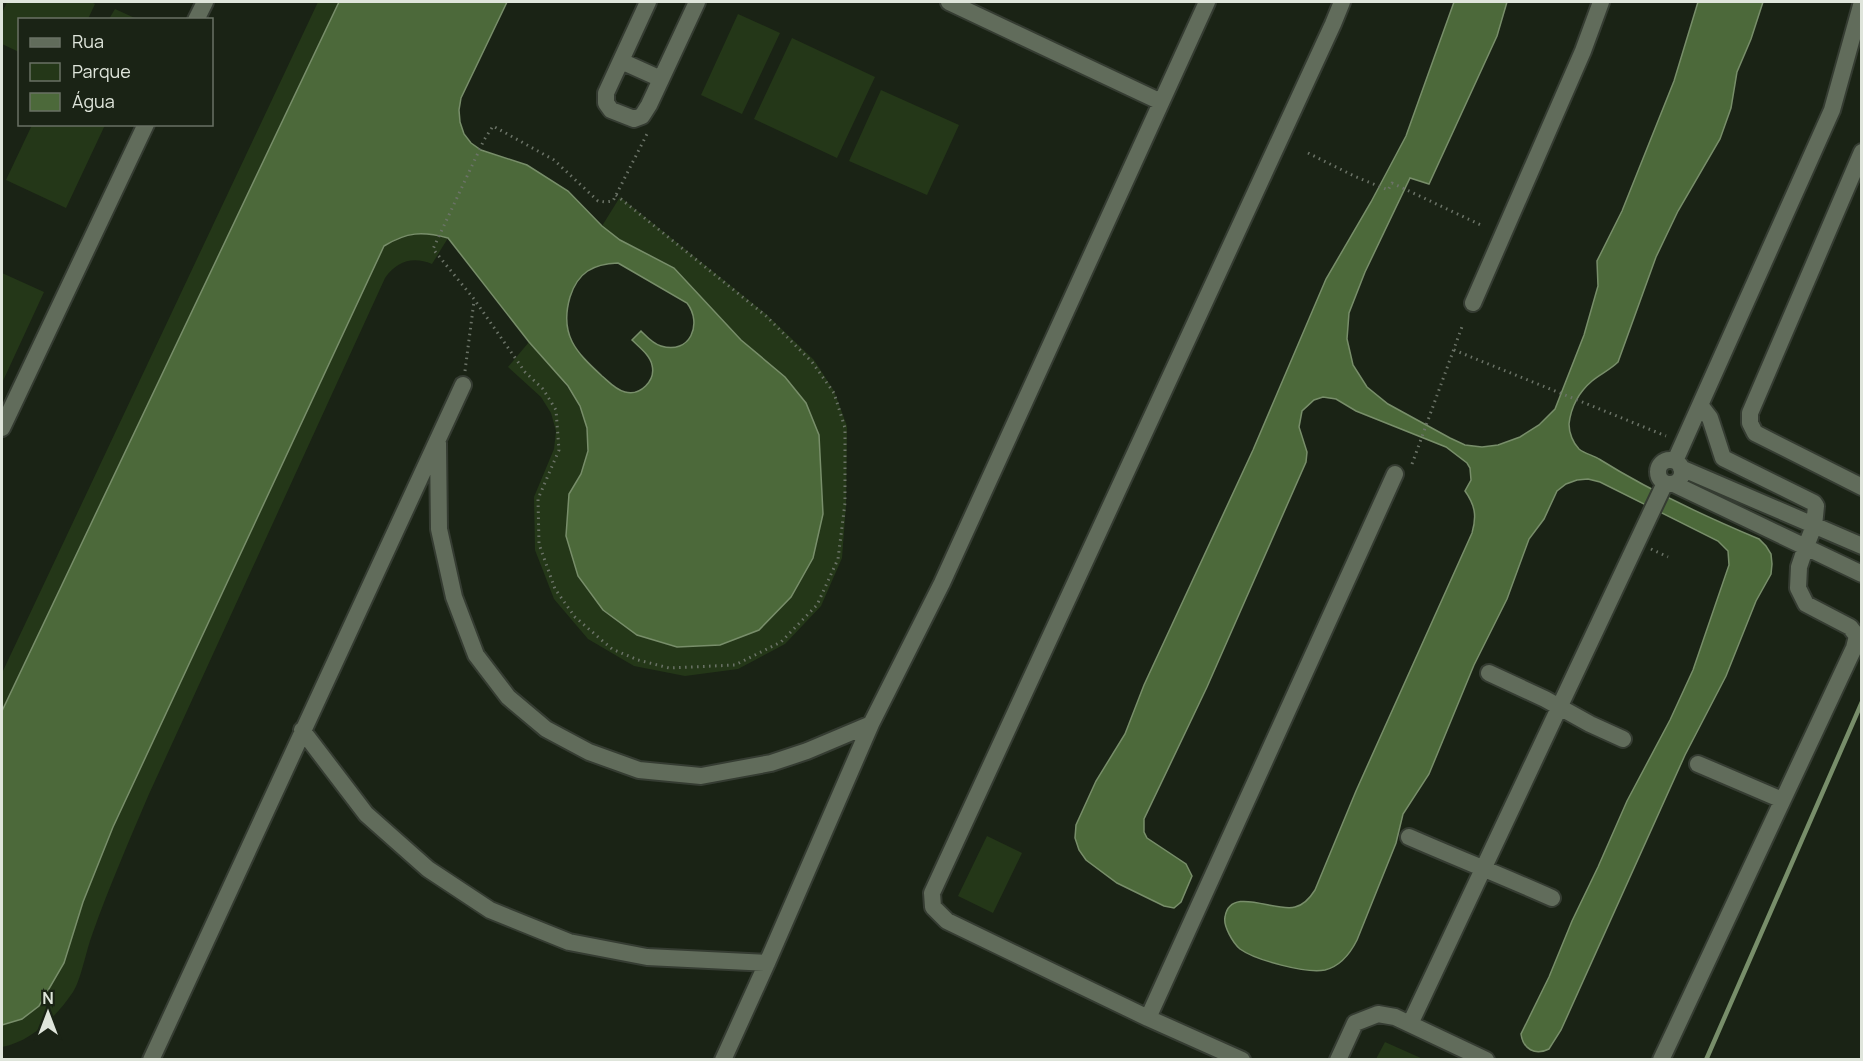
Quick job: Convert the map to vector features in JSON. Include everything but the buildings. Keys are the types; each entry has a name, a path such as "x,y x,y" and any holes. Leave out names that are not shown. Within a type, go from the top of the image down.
{"street":[{"path":"197,18 205,2"},
{"path":"648,2 606,93 606,103 610,110 634,119 642,116 645,111 697,2"},
{"path":"949,2 1161,102"},
{"path":"723,1059 871,724 942,583 1207,2"},
{"path":"1242,1059 1148,1018 947,921 933,907 932,892 1342,2"},
{"path":"1473,303 1583,51 1601,2"},
{"path":"1410,1024 1650,514 1672,477 1700,405 1832,110 1862,2"},
{"path":"621,61 661,79"},
{"path":"2,428 145,126"},
{"path":"1862,152 1750,413 1750,423 1755,433 1862,487"},
{"path":"150,1059 463,385"},
{"path":"1660,1059 1854,648 1857,636 1850,627 1806,604 1798,588 1799,567 1817,511 1814,503 1723,458 1710,418 1700,405"},
{"path":"438,439 439,529 454,597 476,655 508,697 546,729 589,752 639,770 701,776 771,763 807,751 871,724"},
{"path":"1148,1018 1395,474"},
{"path":"1672,477 1814,526 1862,546"},
{"path":"1672,477 1862,574"},
{"path":"1489,673 1623,739"},
{"path":"302,730 366,814 428,869 490,910 569,942 647,957 767,963"},
{"path":"1698,764 1782,800"},
{"path":"1409,837 1468,863 1484,867 1552,898"},
{"path":"1338,1059 1355,1023 1378,1014 1395,1017 1486,1059"}],"path":[{"path":"616,195 766,316 812,362 834,393 846,428 844,503 838,559 817,605 781,642 735,665 669,668 638,660 612,649 575,618 555,589 539,544 538,499 559,450 556,410 543,389 525,372 474,299 433,249 484,140 493,126 554,160 598,201 605,202 613,201 616,195 654,120 645,111"},
{"path":"1308,153 1388,190 1392,183 1483,226"},
{"path":"463,385 474,299"},
{"path":"1412,464 1463,324"},
{"path":"1454,350 1665,436"}],"green space":[{"path":"7,2 91,2 95,4 88,18 18,18 18,52 2,44 2,13"},
{"path":"318,2 339,2 2,711 2,673"},
{"path":"115,9 135,18 110,18"},
{"path":"738,14 780,33 742,114 701,95"},
{"path":"792,38 875,77 837,158 754,119"},
{"path":"881,90 959,125 927,195 849,161"},
{"path":"32,126 105,126 66,208 6,180"},
{"path":"620,197 766,314 814,360 834,391 847,426 846,505 842,558 821,606 785,644 738,669 685,676 634,666 588,639 554,599 535,550 534,497 554,449 556,431 551,413 541,397 508,367 529,342 566,386 584,417 588,435 587,453 581,473 569,494 603,611 637,635 677,647 785,377 741,340 674,268 620,240 602,226"},
{"path":"415,233 448,238 432,264 412,260 400,264 385,278 149,794 119,864 76,987 59,1010 42,1027 13,1044 2,1047 2,1025 22,1019 64,963 83,902 113,827 384,246"},
{"path":"2,273 44,292 2,383"},
{"path":"987,836 1022,853 993,913 958,896"},
{"path":"1385,1042 1423,1059 1376,1059"}],"water":[{"path":"339,2 507,2 461,98 460,122 464,134 481,150 527,165 568,191 602,226 620,240 674,268 741,340 785,377 806,403 819,435 823,514 813,558 791,597 759,630 720,645 677,647 637,635 603,610 578,576 566,536 569,494 581,474 588,451 587,428 580,406 568,386 529,342 448,238 430,234 408,235 384,246 113,827 83,902 64,963 39,1006 22,1019 2,1025 2,711","holes":["618,263 687,303 694,320 691,336 686,342 671,348 661,346 641,331 632,340 649,358 653,371 646,386 636,392 622,391 610,383 584,359 568,332 567,310 573,288 588,271 601,265"]},
{"path":"1454,2 1507,2 1497,36 1429,184 1410,178 1365,272 1349,313 1347,339 1353,365 1367,387 1388,404 1465,445 1482,447 1498,445 1520,437 1539,425 1555,409 1584,335 1598,286 1597,261 1622,211 1674,81 1698,2 1763,2 1737,72 1731,108 1720,139 1678,211 1656,257 1618,362 1583,390 1574,406 1569,424 1573,441 1581,451 1678,502 1759,539 1771,554 1771,574 1756,601 1726,676 1685,755 1561,1030 1549,1049 1539,1052 1530,1050 1524,1044 1521,1034 1549,977 1627,801 1670,720 1693,670 1729,565 1728,551 1718,541 1600,482 1588,479 1577,480 1557,491 1544,519 1529,539 1507,599 1474,665 1429,774 1403,814 1396,843 1357,940 1348,955 1336,966 1325,970 1306,970 1281,965 1247,953 1240,949 1232,939 1225,917 1229,908 1235,903 1244,901 1277,907 1295,907 1307,901 1315,890 1356,791 1472,533 1474,511 1465,491 1471,480 1470,468 1446,447 1356,411 1336,399 1323,397 1314,400 1302,411 1299,427 1307,452 1306,462 1207,687 1144,819 1144,832 1147,838 1186,864 1192,876 1181,902 1174,908 1164,906 1117,883 1086,860 1075,838 1076,825 1096,781 1125,734 1144,685 1253,450 1326,279 1406,136"}],"waterway":[{"path":"1706,1060 1862,702"}]}
